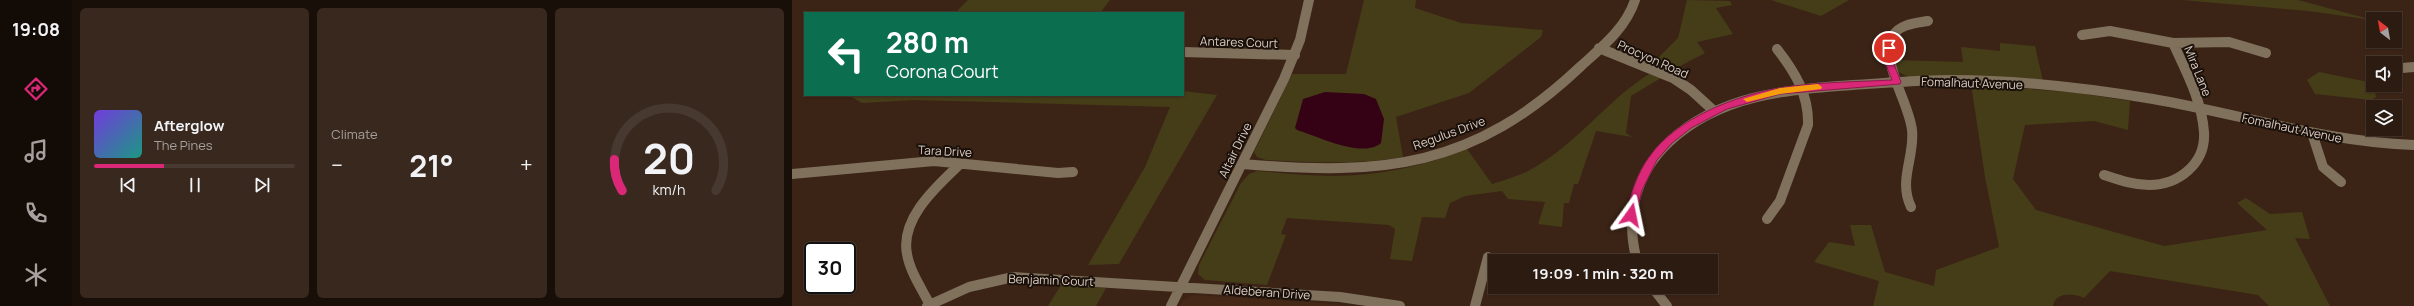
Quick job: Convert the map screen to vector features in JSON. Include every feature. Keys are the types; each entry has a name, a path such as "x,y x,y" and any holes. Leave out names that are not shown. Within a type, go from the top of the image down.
{"street":[{"name":"Altair Drive","path":"1171,306 1243,164 1295,55 1303,31 1309,0"},
{"name":"Regulus Drive","path":"1243,164 1323,170 1355,170 1387,166 1436,154 1475,140 1514,120 1538,103 1626,20 1632,12 1635,0"},
{"path":"1911,207 1904,193 1904,184 1912,141 1912,123 1908,108 1889,62 1889,48 1893,36 1913,23 1928,21"},
{"path":"2082,35 2110,31 2173,43 2230,42 2255,48 2266,53"},
{"name":"Mira Lane","path":"2104,175 2131,184 2143,185 2165,182 2183,175 2200,158 2205,143 2205,127 2173,43"},
{"name":"Procyon Road","path":"1598,48 1673,78 1691,90 1714,111"},
{"path":"1767,219 1780,204 1790,169 1808,129 1810,109 1801,89 1777,48"},
{"name":"Antares Court","path":"1184,52 1295,55"},
{"path":"2402,68 2414,67"},
{"name":"Fomalhaut Avenue","path":"1635,254 1631,236 1631,208 1646,170 1669,141 1693,123 1714,111 1752,98 1801,89 1897,82 1963,80 2013,83 2114,94 2199,108 2312,133 2364,142 2414,145"},
{"path":"2312,133 2322,167 2341,182"},
{"name":"Tara Drive","path":"792,174 934,161 1058,173 1073,172"},
{"path":"928,305 910,264 906,247 908,234 916,214 960,164"},
{"path":"1475,306 1486,270 1488,257"},
{"name":"Benjamin Court","path":"928,305 976,284 1012,277 1181,287"},
{"name":"Aldeberan Drive","path":"1181,287 1340,297 1400,306"},
{"path":"1658,294 1667,306"}],"shaded area":[{"path":"968,0 1110,0 1101,12 956,12"},
{"path":"1364,0 1416,0 1415,8 1461,23 1543,30 1541,37 1469,93 1396,117 1403,157 1386,160 1352,162 1300,162 1266,160 1257,157 1254,152 1292,74 1346,74"},
{"path":"1687,0 1730,1 1732,5 1716,8 1733,34 1697,42 1705,53 1669,72 1652,64 1678,38"},
{"path":"1771,0 1849,0 1821,16"},
{"path":"2182,0 2298,0 2366,19 2308,11"},
{"path":"2000,43 2035,46 2043,81 1908,77 1897,71 1894,60 1963,62 1961,47 2000,51"},
{"path":"2319,72 2366,82 2366,92 2375,92 2376,97 2371,100 2315,94 2307,80"},
{"path":"1649,74 1661,78 1631,96 1626,133 1632,137 1596,131 1578,184 1574,184 1569,203 1564,203 1562,227 1538,224 1545,202 1508,199 1502,191 1465,196 1450,203 1445,218 1422,217 1412,261 1390,259 1395,229 1389,225 1287,218 1281,234 1286,235 1267,285 1205,280 1198,274 1199,265 1241,183 1249,174 1257,171 1323,176 1350,176 1401,169 1467,149 1492,184 1530,170 1562,149 1619,97"},
{"path":"1971,84 2078,93 2130,101 2128,130 2094,121 2025,125 2013,179 2036,210 2164,246 2267,230 2237,203 2246,198 2270,214 2302,212 2310,239 2295,238 2330,306 2269,306 2258,295 2110,271 2084,298 2075,295 2061,296 2054,301 2053,306 1873,306 1879,281 1814,262 1829,242 1855,246 1850,225 1871,225 1885,272 1934,286 1936,270 1999,247 1985,177"},
{"path":"1184,91 1217,95 1119,264 1088,265 1145,167 1170,107 915,100 862,103 850,96 1184,96"},
{"path":"1325,92 1364,94 1376,99 1384,119 1381,143 1373,147 1363,149 1352,148 1297,130 1295,128 1303,99"},
{"path":"1061,285 1106,288 1096,306 1048,306"},
{"path":"1193,295 1310,302 1349,306 1180,306 1183,300"}],"slow traffic":[{"path":"1747,99 1780,91 1818,87"}],"route":[{"path":"1631,215 1631,208 1637,190 1653,158 1669,141 1688,126 1724,107 1780,91 1897,82 1889,62 1889,48"}]}
